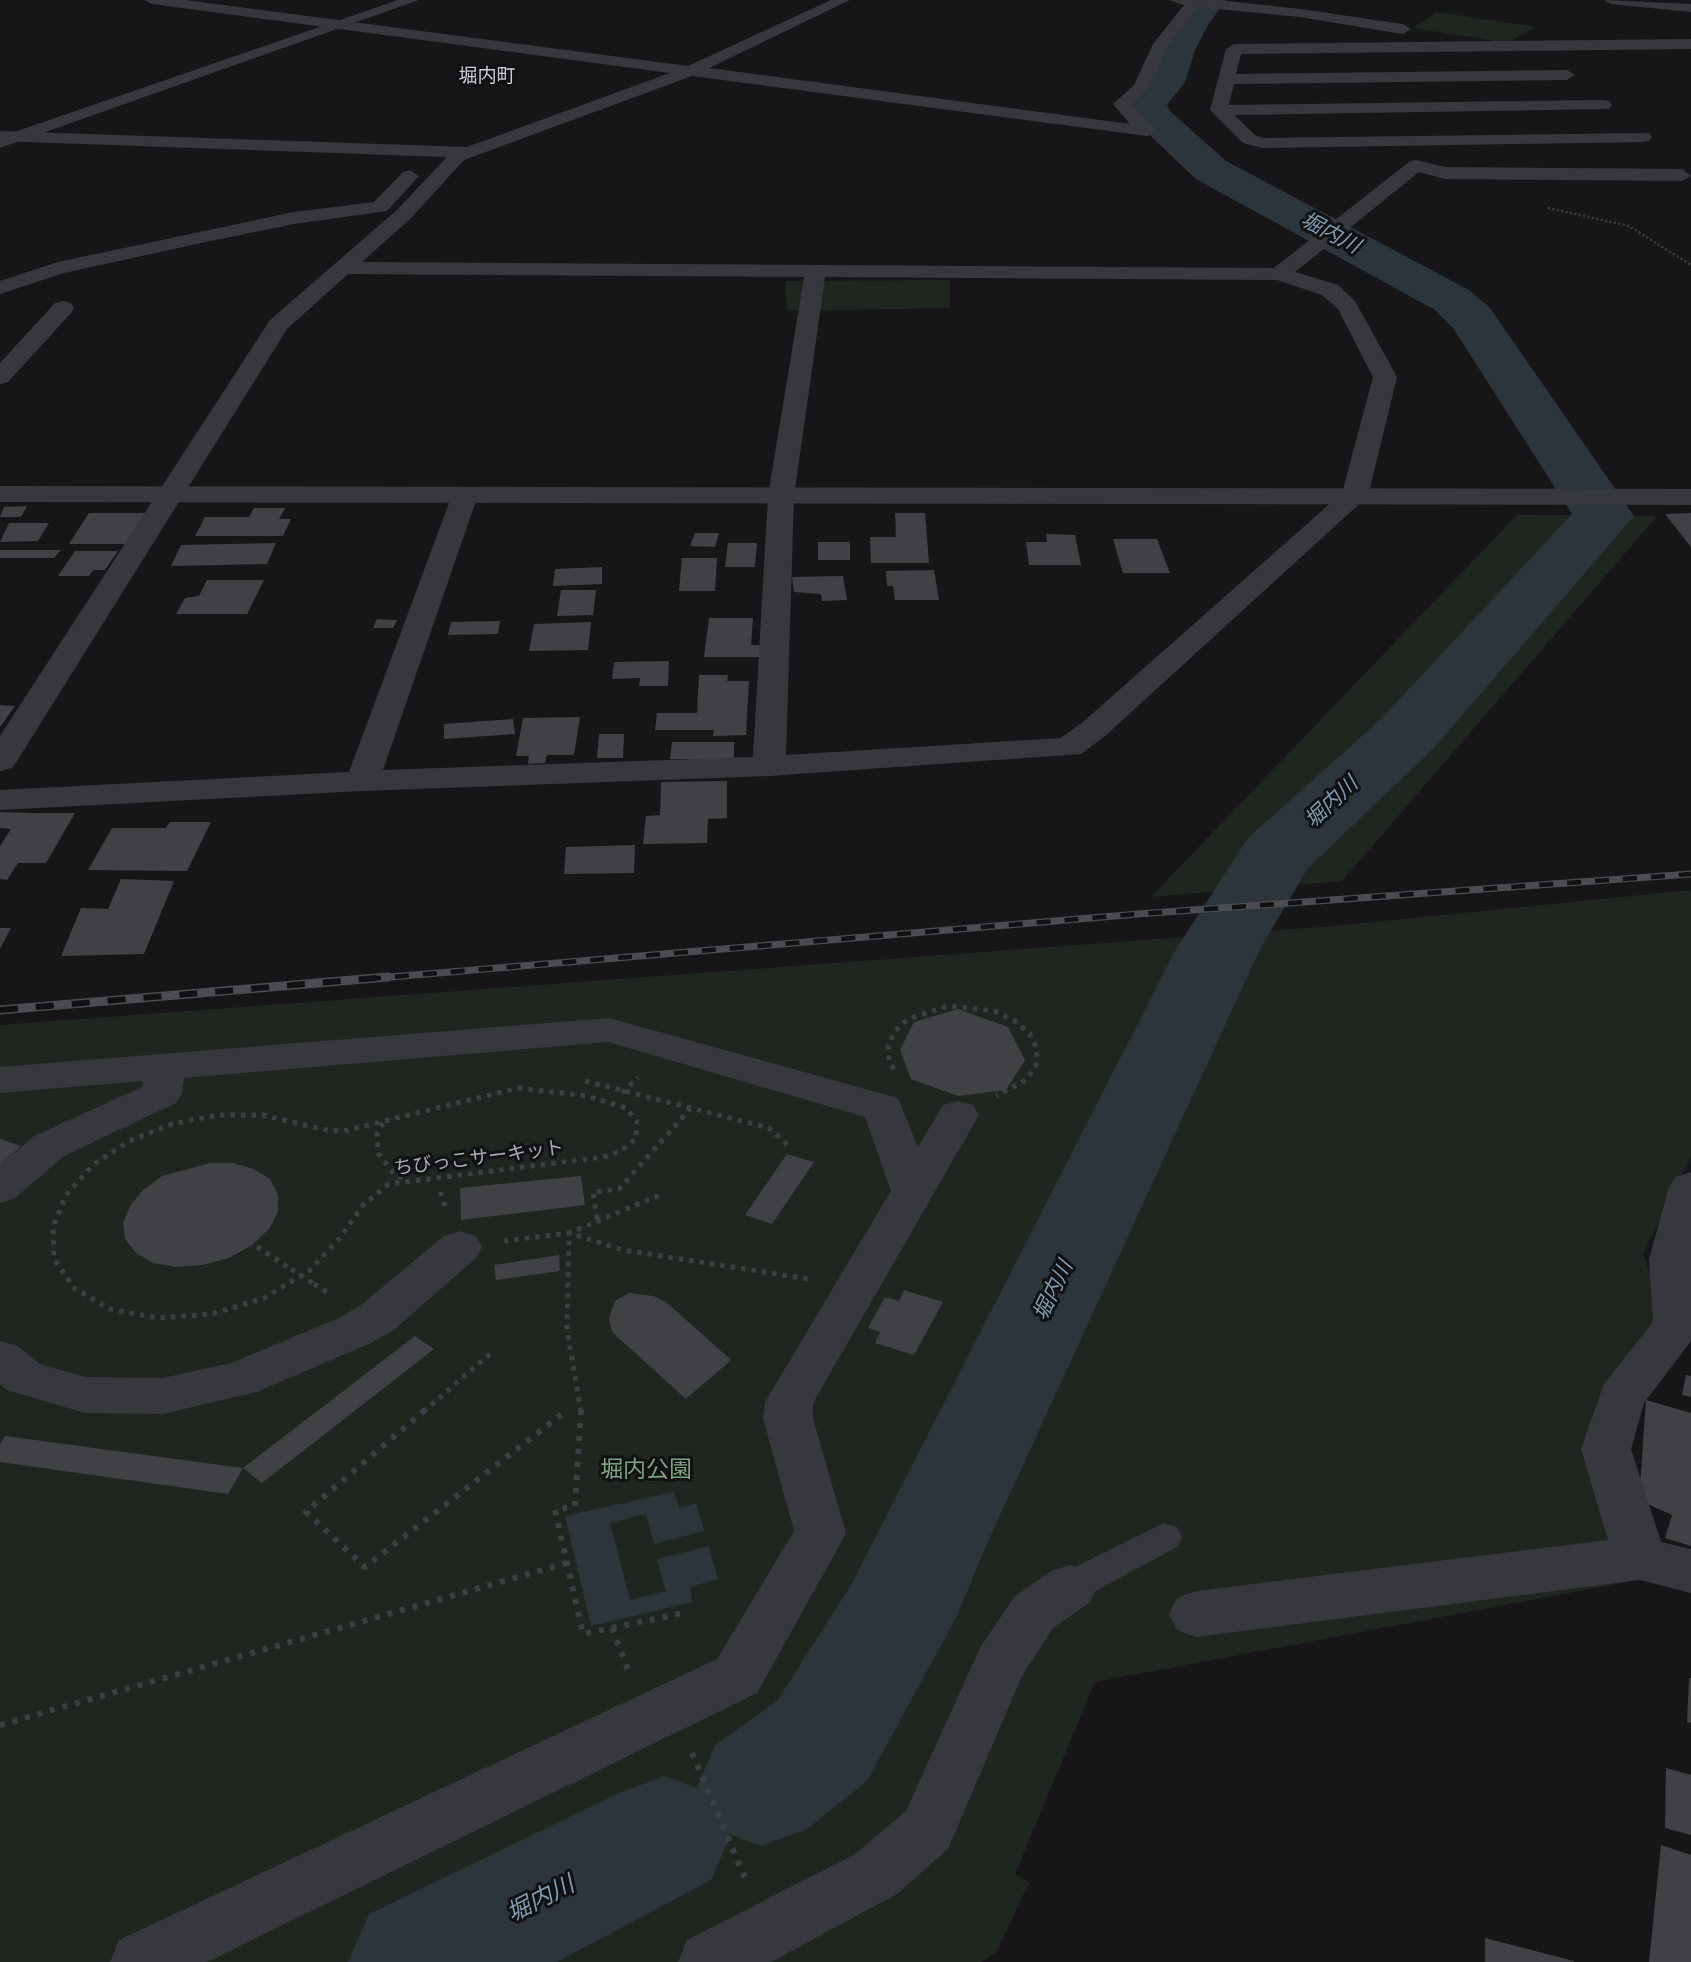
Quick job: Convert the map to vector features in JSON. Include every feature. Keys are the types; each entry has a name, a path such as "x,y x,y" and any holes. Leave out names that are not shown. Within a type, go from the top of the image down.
{"street":[{"path":"152,0 1147,131 1122,104 1146,80 1161,44 1194,2"},
{"path":"4,139 412,0"},
{"path":"0,761 167,495 278,325 404,214 428,185 466,152 688,72 843,0"},
{"path":"1176,0 1219,2 1524,47 1567,75 1671,160"},
{"path":"1611,0 1691,8"},
{"path":"1219,110 1234,49 1691,44"},
{"path":"1226,79 1567,75"},
{"path":"1219,110 1613,113"},
{"path":"1219,110 1249,139 1262,143 1671,160"},
{"path":"4,139 466,152"},
{"path":"0,288 58,268 208,235 294,218 380,207 435,151"},
{"path":"1279,274 1416,166 1445,173 1671,160"},
{"path":"0,800 362,781 769,766 1069,747 1104,720 1355,496 1385,377 1347,306 1330,290 1279,274 343,268"},
{"path":"769,766 781,496 815,273"},
{"path":"0,377 63,308 38,308"},
{"path":"0,494 1691,496"},
{"path":"362,781 465,495"},
{"path":"0,1080 609,1030 885,1097 913,1192"},
{"path":"0,1188 49,1146 160,1094 166,1067"},
{"path":"141,1962 737,1676 820,1533 788,1418 789,1402 958,1115"},
{"path":"1640,1558 1606,1449 1621,1397 1677,1325 1681,1261 1691,1187"},
{"path":"0,1359 24,1377 85,1395 163,1396 240,1379 356,1330 379,1317 460,1247"},
{"path":"1196,1615 1640,1558 1691,1571"},
{"path":"709,1962 876,1874 927,1830 1000,1663 1034,1612 1070,1587"}],"lane":[{"path":"1070,1587 1164,1537"}],"path":[{"path":"1542,207 1629,226 1691,265"},
{"path":"885,1097 888,1045 895,1031 908,1019 926,1011 972,1007 994,1011 1014,1021 1030,1034 1037,1049 1036,1065 1026,1080 1009,1092 986,1099 958,1115"},
{"path":"585,1081 769,1128 791,1148"},
{"name":"ちびっこサーキット","path":"536,1088 615,1104 626,1108 637,1122 636,1139 613,1155 517,1170 407,1181 389,1184 376,1192 340,1238 309,1271 264,1298 212,1314 158,1318 110,1309 74,1288 54,1259 53,1227 66,1195 93,1166 130,1141 173,1124 218,1115 262,1115 335,1130 366,1128 389,1119 507,1089 536,1088"},
{"path":"597,1219 593,1192 620,1189 690,1109"},
{"path":"389,1119 379,1126 378,1153 394,1174 407,1181"},
{"path":"460,1247 569,1233 597,1219 660,1195"},
{"path":"569,1233 623,1250 858,1287"},
{"path":"569,1233 567,1329 581,1412 575,1506 555,1510 583,1634 688,1612"},
{"path":"257,1247 314,1284"},
{"path":"491,1353 306,1512 365,1567 562,1414"},
{"path":"0,1725 567,1563"},
{"path":"672,1707 745,1878"}],"green space":[{"path":"1437,12 1535,27 1508,43 1413,28"},
{"path":"950,280 950,308 787,311 785,281"},
{"path":"1517,515 1657,516 1342,881 1151,897"},
{"name":"堀内公園","path":"1691,890 1691,1156 1643,1254 1668,1322 1593,1422 1621,1549 1622,1583 1095,1682 1015,1874 1029,1882 997,1951 981,1962 0,1962 0,1025 1334,926"}],"shaded area":[{"path":"674,1492 679,1508 696,1504 704,1531 654,1544 646,1514 610,1523 630,1600 666,1591 657,1559 709,1546 718,1579 690,1587 692,1602 591,1626 565,1516"}],"building":[{"path":"27,506 21,517 0,517 4,507"},
{"path":"254,508 285,508 279,519 291,519 283,536 195,536 205,517 249,517"},
{"path":"89,513 145,513 126,544 69,544"},
{"path":"895,513 925,513 929,563 871,563 870,537 896,537"},
{"path":"1691,513 1691,547 1665,514"},
{"path":"9,523 49,523 38,541 0,542"},
{"path":"695,533 719,533 715,547 690,546"},
{"path":"1046,534 1075,535 1081,565 1029,565 1026,542 1047,542"},
{"path":"1113,539 1157,539 1170,573 1123,573"},
{"path":"818,542 850,542 850,560 818,560"},
{"path":"276,543 267,564 171,566 181,545"},
{"path":"728,543 757,543 755,567 725,567"},
{"path":"0,550 61,550 54,558 0,558"},
{"path":"75,551 118,551 105,570 93,570 89,576 58,576"},
{"path":"682,558 717,558 715,591 679,591"},
{"path":"602,567 602,584 553,586 555,569"},
{"path":"934,570 939,600 895,600 893,586 887,586 886,571"},
{"path":"843,576 847,600 822,601 821,594 794,592 792,577"},
{"path":"207,580 264,580 247,614 176,614 185,598 199,596"},
{"path":"561,590 596,590 593,615 557,616"},
{"path":"709,618 753,618 751,645 761,645 760,657 704,657"},
{"path":"377,619 397,620 393,628 373,628"},
{"path":"500,621 498,634 448,635 451,622"},
{"path":"591,622 588,650 529,651 534,624"},
{"path":"669,661 668,686 639,686 640,678 612,679 614,662"},
{"path":"699,675 728,675 727,681 749,681 746,735 713,736 714,730 655,730 657,713 697,713"},
{"path":"0,705 15,706 0,727"},
{"path":"580,717 574,755 547,755 545,763 528,764 529,756 516,756 523,718"},
{"path":"513,719 515,734 444,739 444,724"},
{"path":"599,734 624,734 623,758 597,758"},
{"path":"672,742 734,742 734,759 670,759"},
{"path":"727,781 727,818 708,819 707,843 643,844 646,816 660,815 661,782"},
{"path":"0,812 75,813 46,863 18,863 7,880 0,879 0,846 11,829 0,828"},
{"path":"170,822 211,822 187,871 88,870 112,828 166,828"},
{"path":"635,845 634,873 564,874 566,847"},
{"path":"121,879 174,881 144,954 61,956 81,908 108,909"},
{"path":"0,928 11,928 0,949"},
{"path":"958,1009 1008,1027 1025,1060 1006,1090 958,1096 911,1079 900,1050 914,1022"},
{"path":"0,1139 21,1146 0,1165"},
{"path":"787,1154 814,1162 772,1224 745,1215"},
{"path":"210,1163 233,1163 254,1169 270,1179 278,1195 278,1212 269,1229 252,1245 229,1258 203,1265 176,1267 153,1263 136,1253 125,1239 123,1223 130,1206 143,1190 162,1176"},
{"path":"581,1176 585,1205 461,1220 460,1188"},
{"path":"559,1255 560,1271 496,1280 494,1265"},
{"path":"904,1290 943,1302 914,1355 875,1343 880,1332 868,1328 885,1297 899,1301"},
{"path":"629,1293 653,1296 666,1302 731,1360 686,1399 612,1332 609,1318 615,1301"},
{"path":"415,1336 434,1349 262,1483 243,1468"},
{"path":"1686,1375 1691,1376 1691,1397 1682,1395"},
{"path":"1646,1400 1691,1413 1691,1546 1665,1538 1672,1515 1639,1500"},
{"path":"5,1436 243,1468 228,1494 0,1462 0,1444"},
{"path":"1691,1678 1691,1723 1687,1722"},
{"path":"1666,1768 1691,1775 1691,1835 1665,1828"},
{"path":"1661,1845 1691,1855 1691,1962 1649,1962"},
{"path":"1485,1938 1574,1961 1574,1962 1485,1962"}],"waterway":[{"name":"堀内川","path":"761,1787 822,1741 897,1616 927,1548 1218,949 1276,855 1407,734 1604,516 1472,319 1452,300 1211,170 1152,116 1148,104 1167,82 1177,50 1192,22 1210,0"},
{"name":"堀内川","path":"418,1962 664,1837"}],"railway":[{"path":"367,979 1138,914 1691,874"},
{"path":"0,1010 388,977"}],"district":[{"name":"堀内町","path":"487,77"}]}
